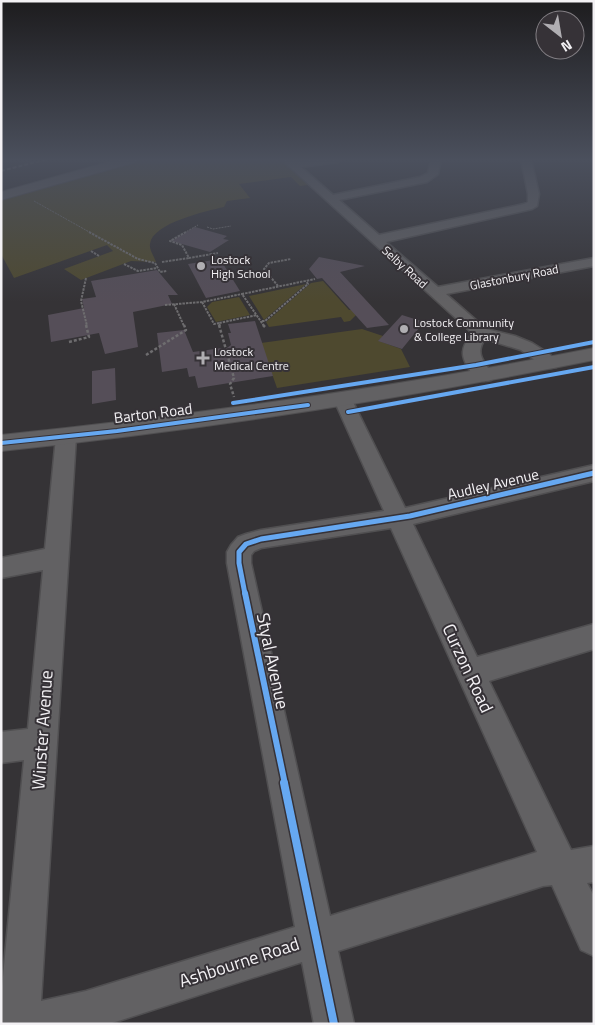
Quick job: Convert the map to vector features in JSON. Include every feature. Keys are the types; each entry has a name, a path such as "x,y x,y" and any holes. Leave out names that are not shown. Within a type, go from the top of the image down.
{"street":[{"name":"Selby Road","path":"339,207 481,333 522,343 535,350 550,363"},
{"path":"376,240 528,207"},
{"name":"Glastonbury Road","path":"434,292 594,262"},
{"path":"481,333 475,339 470,350 473,361 485,376"},
{"name":"Barton Road","path":"1,443 66,437 343,400 485,376 594,354"},
{"name":"Curzon Road","path":"343,400 470,672 578,866 594,936"},
{"name":"Winster Avenue","path":"19,1024 66,437"},
{"name":"Audley Avenue","path":"398,518 594,473"},
{"name":"Styal Avenue","path":"316,938 239,563 239,552 246,544 261,539 398,518"},
{"path":"1,568 55,557"},
{"path":"470,672 594,636"},
{"path":"1,748 41,742"},
{"name":"Ashbourne Road","path":"30,1024 86,1011 543,868 578,866"},
{"path":"316,938 334,1024"}],"path":[{"path":"43,207 138,259 155,263 160,272 167,271"},
{"path":"189,258 182,245 170,241 198,225"},
{"path":"207,227 213,229 231,226"},
{"path":"91,251 99,256"},
{"path":"162,262 218,253"},
{"path":"278,286 264,268 270,263 291,259"},
{"path":"124,264 138,271 157,268"},
{"path":"69,342 89,337 81,301 86,278"},
{"path":"165,305 202,302 315,279"},
{"path":"261,322 265,321 308,284 306,281"},
{"path":"242,294 265,327"},
{"path":"202,302 214,324 257,315"},
{"path":"146,355 186,330 174,304"},
{"path":"219,322 234,378 230,384 234,397 233,403 243,401"}],"shaded area":[{"path":"1,207 224,207 181,219 160,230 153,237 150,244 156,262 131,261 81,280 64,269 113,251 107,245 14,278 1,254"},
{"path":"323,281 349,310 356,309 359,312 350,321 344,322 341,317 269,327 266,322 311,283"},
{"path":"306,284 264,320 249,296"},
{"path":"239,297 250,315 216,322 207,307 212,302"},
{"path":"362,329 383,336 379,341 401,349 410,367 277,388 261,343"}],"building":[{"path":"195,227 227,236 223,239 229,240 210,252 171,241"},
{"path":"319,257 365,266 340,272 389,325 367,328 322,278 317,279 309,269"},
{"path":"220,259 240,291 206,298 188,264"},
{"path":"157,270 178,295 168,295 172,304 133,312 138,347 105,354 99,333 51,342 48,315 84,308 82,299 96,297 91,281"},
{"name":"Lostock Community & College Library","path":"402,315 424,322 402,349 378,341"},
{"path":"255,321 273,376 198,388 195,376 189,377 187,368 162,372 157,333 184,330 193,352 222,348 224,350 231,345 228,333 231,333 228,324"},
{"path":"115,368 116,400 92,404 92,371"}],"cycle path":[{"path":"233,403 476,365 594,342"},
{"path":"348,412 594,367"},
{"path":"1,443 117,431 308,405"},
{"path":"334,1024 239,563 239,552 246,544 261,539 410,516 594,473"}],"place":[{"name":"Lostock High School","path":"201,266"},
{"name":"Lostock Community & College Library","path":"404,329"},
{"name":"Lostock Medical Centre","path":"203,358"}]}
